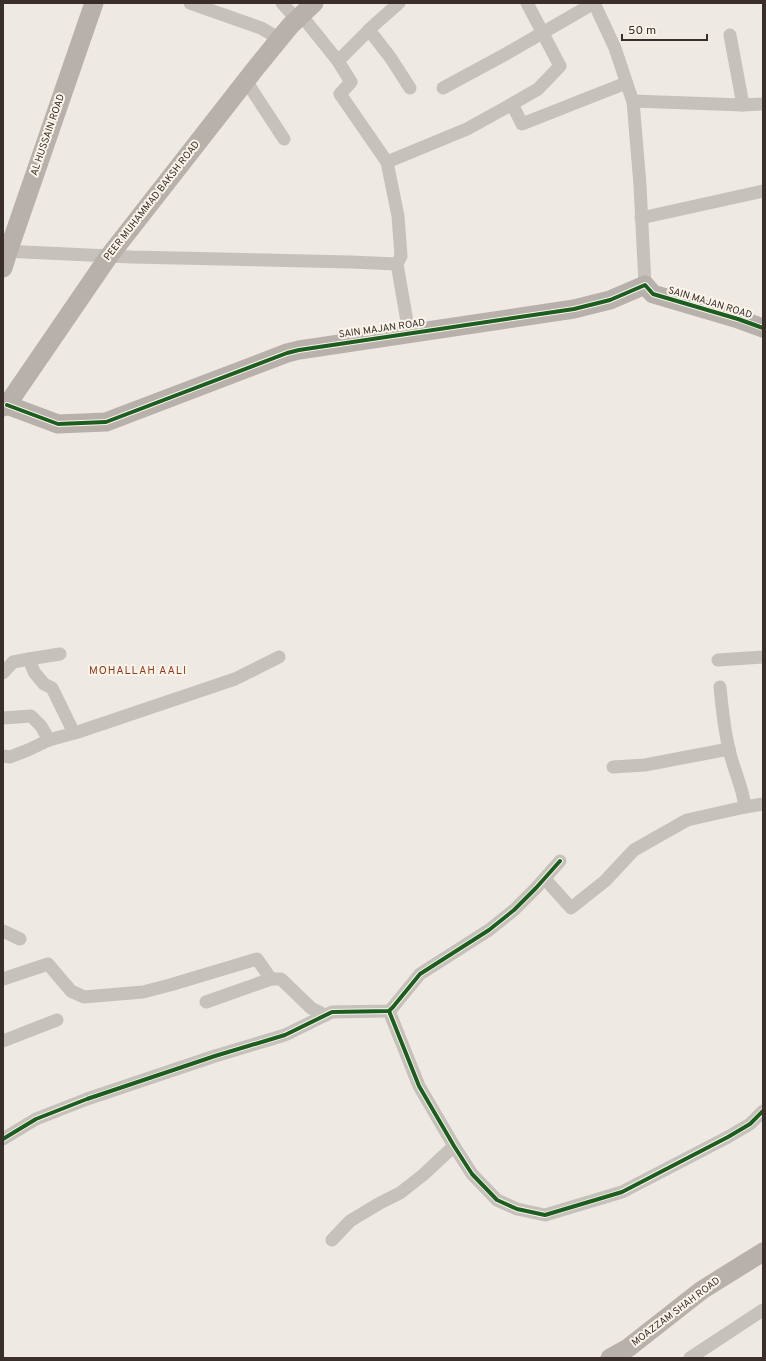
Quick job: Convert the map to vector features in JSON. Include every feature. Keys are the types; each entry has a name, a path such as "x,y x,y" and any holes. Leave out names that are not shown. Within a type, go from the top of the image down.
{"street":[{"name":"AL HUSSAIN ROAD","path":"4,257 94,3"},
{"path":"190,3 261,28 280,39"},
{"path":"282,3 304,13 338,61 351,82 340,94 387,162 398,216 401,256 397,264 409,333"},
{"path":"338,61 399,3"},
{"path":"387,162 467,129 538,89 560,66 527,3"},
{"path":"443,88 594,3 615,48 633,101 640,185 645,285"},
{"name":"PEER MUHAMMAD BAKSH ROAD","path":"5,406 109,256 246,81 280,39 304,13"},
{"path":"369,30 390,57 410,88"},
{"path":"730,34 743,105"},
{"path":"246,81 284,139"},
{"path":"512,104 522,124 626,83"},
{"path":"633,101 743,105 763,104"},
{"path":"641,218 763,191"},
{"path":"4,257 109,256 397,264"},
{"name":"SAIN MAJAN ROAD","path":"5,406 58,424 106,422 287,353 409,333 574,309 610,300 645,285 653,294 738,319 763,328"},
{"path":"3,673 13,662 60,654"},
{"path":"3,756 10,757 49,740 74,733 235,678 279,657"},
{"path":"718,660 763,657"},
{"path":"29,659 34,672 44,684 52,688 74,733"},
{"path":"720,687 723,720 729,749 744,796 745,807"},
{"path":"3,718 31,716 41,726 49,740"},
{"path":"613,767 645,765 729,749"},
{"path":"545,879 571,908 605,881 634,850 687,820 763,804"},
{"path":"3,1139 36,1120 87,1098 215,1056 285,1035 332,1012 389,1011 420,974 489,930 514,910 545,879 560,861"},
{"path":"3,931 20,939"},
{"path":"3,979 48,964 71,990 84,997 142,992 257,959 271,979"},
{"path":"206,1002 271,979 281,979 311,1008 325,1015"},
{"path":"389,1011 419,1086 472,1174 497,1200 517,1209 545,1215 622,1192 728,1137 750,1124 763,1111"},
{"path":"3,1041 57,1020"},
{"path":"332,1240 350,1221 400,1193 423,1176 454,1146"},
{"name":"MOAZZAM SHAH ROAD","path":"610,1358 628,1348 702,1290 763,1252"},
{"path":"690,1358 763,1310"}],"cycle path":[{"path":"7,405 58,424 106,422 287,353 574,309 610,300 645,285 653,294 738,319 763,328"},
{"path":"3,1139 36,1119 87,1099 215,1056 285,1035 332,1012 389,1011 420,974 489,930 514,910 560,861"},
{"path":"389,1011 419,1086 472,1174 497,1200 517,1209 545,1215 622,1192 728,1137 750,1124 763,1111"}],"district":[{"name":"MOHALLAH AALI","path":"138,671"}]}
